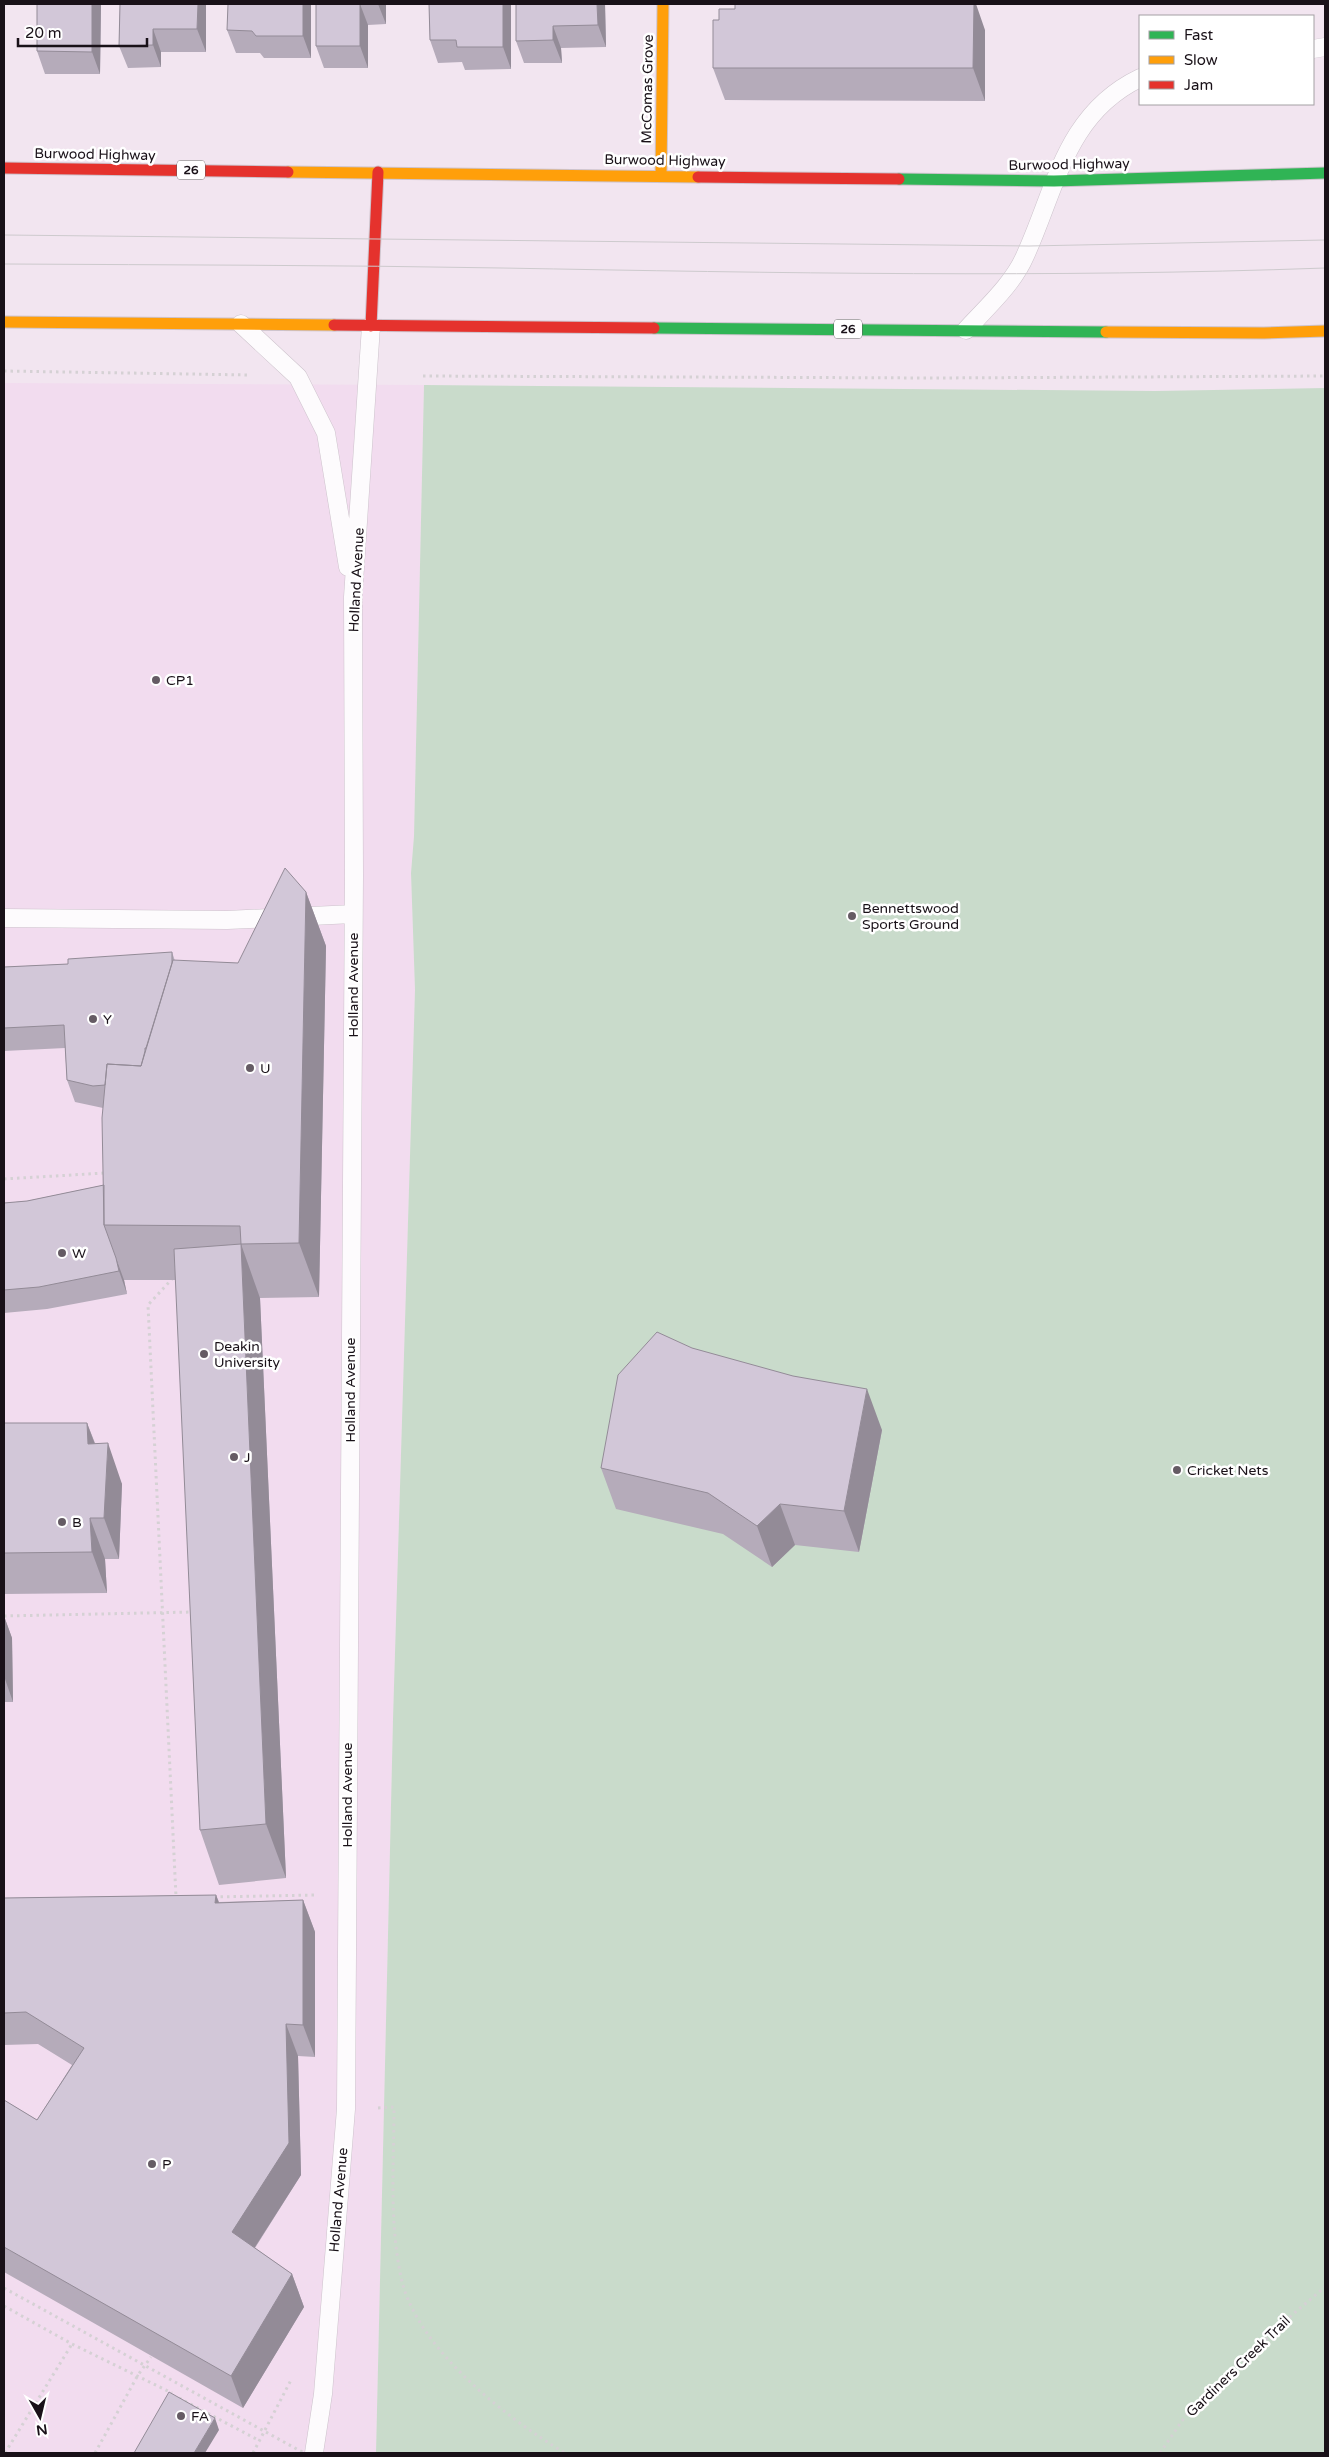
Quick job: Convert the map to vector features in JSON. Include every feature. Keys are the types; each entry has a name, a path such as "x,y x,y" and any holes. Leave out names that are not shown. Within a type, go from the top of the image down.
{"main road":[{"name":"McComas Grove","path":"661,175 663,4"},
{"name":"Burwood Highway","path":"4,168 1054,181 1325,173"},
{"path":"371,326 378,172"},
{"name":"26","path":"4,322 1264,333 1325,331"}],"lane":[{"path":"966,330 1008,283 1025,257 1054,181 1073,141 1098,109 1113,94 1139,79"},
{"path":"241,324 298,377 326,433 353,597"},
{"name":"Holland Avenue","path":"314,2453 323,2394 346,2109 353,597 371,326"},
{"path":"4,918 291,918 353,914"}],"path":[{"path":"4,371 250,375"},
{"path":"423,376 1043,378 1325,376"},
{"path":"4,1179 112,1173"},
{"path":"179,1271 148,1304 175,1897 185,1897"},
{"path":"4,1616 198,1612"},
{"path":"205,1897 324,1895"},
{"path":"346,2109 394,2107 393,2225 401,2279 417,2320 457,2370 494,2405 565,2453"},
{"name":"Gardiners Creek Trail","path":"1160,2453 1186,2415 1292,2314 1325,2286"},
{"path":"4,2288 304,2453"},
{"path":"4,2306 72,2344 138,2375 260,2441"},
{"path":"5,2453 72,2344"},
{"path":"95,2453 138,2375 151,2357"}],"shaded area":[{"name":"Deakin University","path":"4,383 424,385 414,836 411,873 415,990 393,1719 376,2453 4,2453"}],"green space":[{"path":"424,385 1155,391 1325,388 1325,2453 376,2453 393,1719 415,990 411,873 414,836"}],"building":[{"path":"37,4 92,4 92,52 37,51"},
{"path":"120,4 198,4 197,29 153,29 153,45 119,46"},
{"path":"228,4 303,4 303,36 256,36 252,31 227,30"},
{"path":"316,4 360,4 360,46 316,46"},
{"path":"429,4 503,4 503,47 457,47 456,40 430,40"},
{"path":"516,4 597,4 598,25 553,26 553,40 516,41"},
{"path":"735,4 974,4 973,68 713,68 713,20 719,20 719,9 735,9"},
{"name":"U","path":"285,868 306,892 299,1243 241,1244 240,1226 104,1225 102,1118 107,1064 141,1066 173,960 238,963"},
{"name":"Y","path":"172,952 172,963 141,1066 107,1064 105,1085 93,1086 67,1080 64,1025 4,1028 4,967 68,964 68,959"},
{"name":"W","path":"104,1185 104,1225 119,1271 39,1287 4,1290 4,1203 27,1201"},
{"name":"J","path":"241,1244 266,1824 200,1830 174,1249"},
{"path":"657,1332 692,1348 793,1376 867,1389 844,1511 780,1504 757,1526 708,1493 601,1468 618,1375"},
{"path":"4,1423 87,1423 88,1444 108,1443 104,1518 90,1518 92,1552 4,1553"},
{"path":"4,1624 5,1679 4,1679"},
{"name":"P","path":"216,1895 215,1903 303,1900 303,2025 286,2024 289,2143 232,2232 292,2274 231,2376 4,2247 4,2100 37,2120 84,2048 26,2012 4,2013 4,1898"},
{"name":"FA","path":"169,2392 215,2418 194,2453 134,2453"}],"tram line":[{"path":"4,235 1029,246 1325,240"},
{"path":"4,264 378,266 914,274 1119,273 1325,268"}],"traffic: fast":[{"path":"899,179 1054,181 1325,173"},
{"path":"654,328 1106,332"}],"traffic: slow":[{"path":"661,175 663,4"},
{"path":"288,172 698,177"},
{"path":"4,322 334,325"},
{"path":"1106,332 1264,333 1325,331"}],"traffic: jam":[{"path":"4,168 288,172"},
{"path":"371,326 378,172"},
{"path":"698,177 899,179"},
{"path":"334,325 654,328"}],"place":[{"name":"CP1","path":"156,680"},
{"name":"Bennettswood Sports Ground","path":"852,916"},
{"name":"Y","path":"93,1019"},
{"name":"U","path":"250,1068"},
{"name":"W","path":"62,1253"},
{"name":"Deakin University","path":"204,1354"},
{"name":"J","path":"234,1457"},
{"name":"Cricket Nets","path":"1177,1470"},
{"name":"B","path":"62,1522"},
{"name":"P","path":"152,2164"},
{"name":"FA","path":"181,2416"}]}
